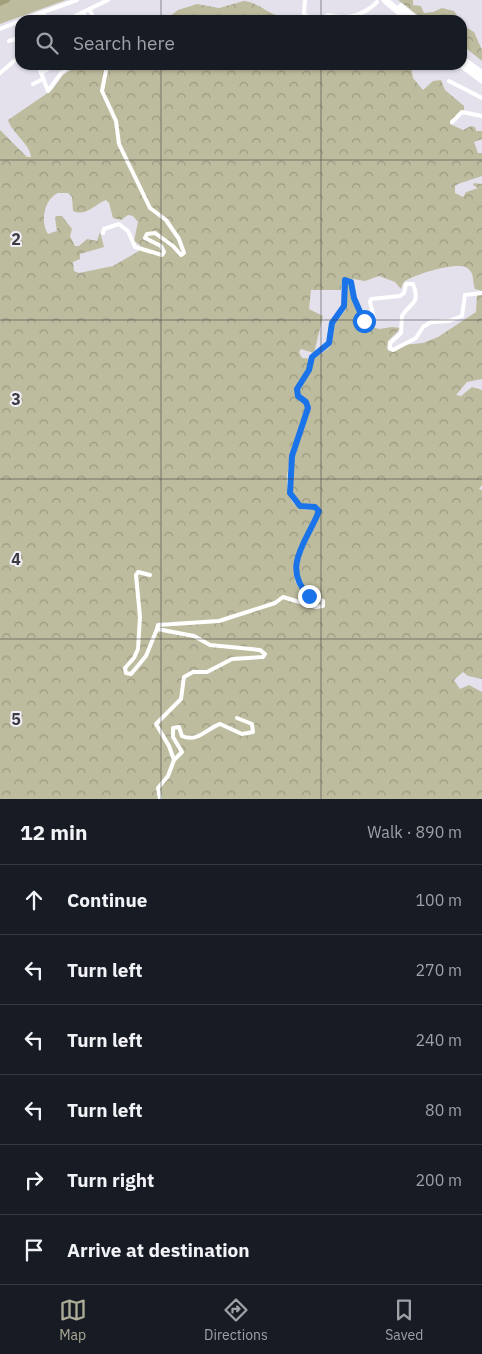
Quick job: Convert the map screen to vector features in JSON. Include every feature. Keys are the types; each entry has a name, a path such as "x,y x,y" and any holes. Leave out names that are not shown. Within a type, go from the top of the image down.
{"highway":[{"path":"392,0 410,15"},
{"path":"381,1 402,15"},
{"path":"467,63 482,74"},
{"path":"467,69 482,80"}],"street":[{"path":"35,15 77,0"},
{"path":"77,15 108,0"},
{"path":"305,0 306,15"},
{"path":"356,15 381,1"},
{"path":"89,9 92,15"},
{"path":"0,28 15,22"},
{"path":"9,41 15,39"},
{"path":"0,73 15,60"},
{"path":"40,70 48,91 65,70"},
{"path":"41,73 46,70"},
{"path":"103,233 103,230 116,224 122,224 128,231 135,247 162,254 164,252 161,246 145,238 147,234 155,233 173,246 178,253 181,255 184,253 166,220 150,208 119,144 116,121 102,91 106,70"},
{"path":"33,84 43,79"},
{"path":"449,81 482,98"},
{"path":"452,122 462,112 482,116"},
{"path":"150,575 138,572 136,575 140,617 138,649 134,658 125,668 126,673 131,674 146,656 161,623 219,621 275,603 284,598 316,607 322,606 322,601 309,596 299,585 296,568 300,549 319,511 315,507 300,506 292,498 289,488 292,456 308,408 306,402 298,396 297,389 309,370 312,357 329,343 332,323 344,306 345,280 351,282 356,304 364,321 368,323 374,318 371,299 400,296 404,293 406,284 412,284 416,294 415,303 402,316 403,327 401,333 390,343 390,348 393,350 416,338 423,327 431,322 455,319 462,316 465,295 482,293"},
{"path":"157,629 194,636 210,645 224,644 265,652 263,657 232,659 204,673 193,672 184,677 181,699 156,724 169,746 174,760"},
{"path":"160,799 158,788 168,776 174,760 182,752 172,737 173,728 179,728 182,736 187,738 208,733 220,724 242,734 253,732 252,724 238,718"}],"green space":[{"path":"0,0 66,0 25,15 15,15 15,19 0,24"},
{"path":"398,0 413,0 413,5 421,6 424,13 442,8 454,11 457,15 418,15"},
{"path":"244,1 253,3 276,15 172,15 178,10 197,4 219,8"},
{"path":"467,28 474,32 482,50 482,61 467,49"},
{"path":"70,70 412,70 413,78 423,90 433,81 441,80 445,90 464,106 464,110 450,121 450,124 463,130 471,126 475,127 476,131 482,131 482,139 474,142 478,153 482,153 482,176 458,184 455,186 455,193 463,197 466,192 478,188 473,185 474,183 482,184 482,291 475,289 470,270 462,266 435,270 416,276 404,282 401,289 395,282 379,276 365,281 346,278 342,281 341,290 311,290 309,309 323,316 314,353 301,349 299,352 302,358 314,359 330,347 335,324 346,309 346,283 348,281 356,310 363,324 379,329 401,328 388,341 387,349 389,351 396,351 403,345 423,343 438,337 476,312 477,295 482,295 482,379 467,382 456,395 461,396 472,387 482,390 482,485 479,489 482,490 482,679 468,676 463,672 454,680 460,689 469,685 482,692 482,799 0,799 0,130 27,157 31,157 28,148 8,120 52,90 63,75","holes":["58,193 68,193 72,197 73,211 86,211 106,200 109,203 113,218 121,220 128,215 133,216 138,222 134,241 140,245 139,251 113,266 79,273 74,271 73,262 80,259 80,254 104,247 100,232 97,241 87,239 79,246 75,246 70,236 72,229 62,216 56,216 55,218 57,231 48,234 44,217 49,200"]}],"waterway":[{"path":"0,3 7,0"}],"route":[{"path":"309,596 299,585 296,568 300,549 306,534 319,511 315,507 306,508 300,506 292,498 289,488 292,456 299,440 300,427 308,408 306,402 298,396 297,389 309,370 312,357 329,343 332,323 343,311 345,280 351,282 354,298 364,321"}]}
